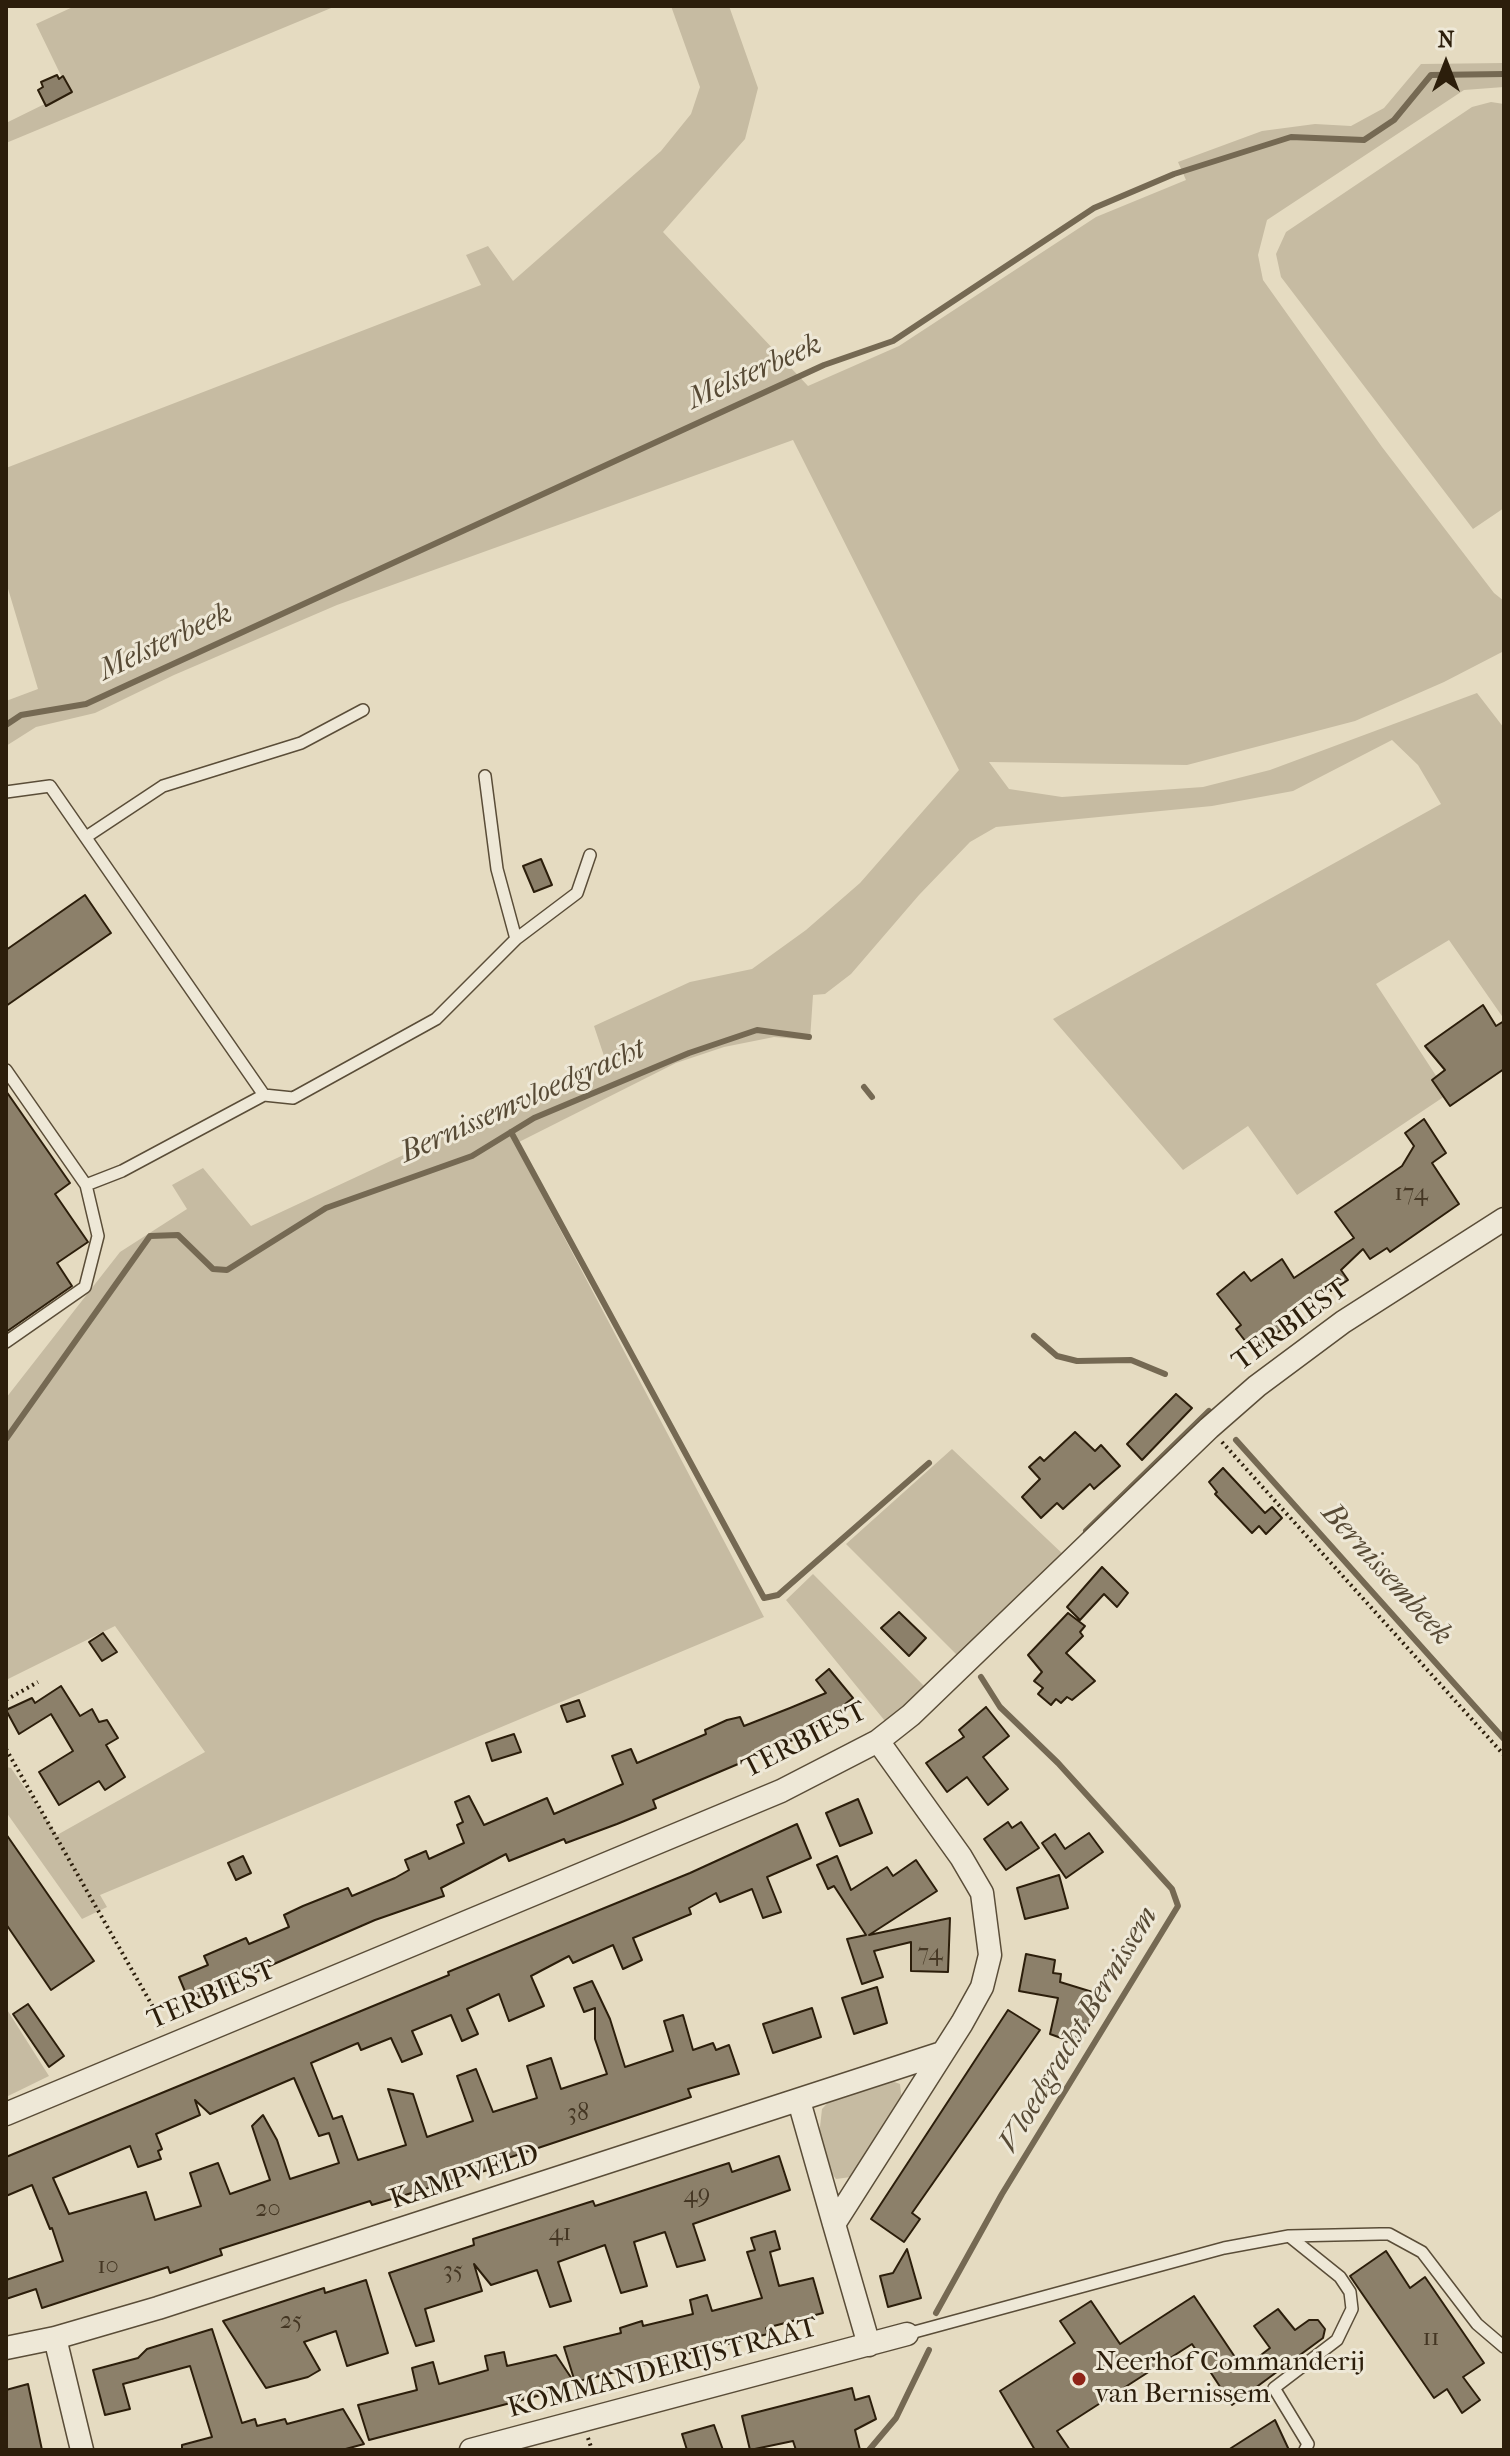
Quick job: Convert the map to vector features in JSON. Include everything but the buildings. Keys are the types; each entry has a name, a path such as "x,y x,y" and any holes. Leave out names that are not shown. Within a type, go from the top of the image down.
{"street":[{"name":"TERBIEST","path":"6,2114 781,1791 878,1741 911,1715 1209,1428 1343,1322 1504,1219"},
{"path":"834,2224 982,1987 990,1955 982,1893 961,1857 878,1741"},
{"name":"KAMPVELD","path":"6,2348 55,2338 939,2054"},
{"path":"799,2101 869,2345"},
{"name":"KOMMANDERIJSTRAAT","path":"471,2450 907,2334"},
{"path":"55,2338 82,2450"}],"lane":[{"path":"86,837 163,786 301,743 363,710"},
{"path":"485,776 497,869 516,939"},
{"path":"6,792 50,786 264,1095"},
{"path":"86,1185 122,1171 264,1095 293,1098 436,1019 516,939 577,893 590,855"},
{"path":"6,1070 86,1185 98,1236 85,1287 6,1342"},
{"path":"907,2334 1224,2248 1289,2236 1389,2234 1422,2252 1477,2324 1504,2347"},
{"path":"1289,2236 1340,2277 1350,2292 1352,2309 1337,2340 1274,2388 1308,2444 1305,2450"}],"path":[{"path":"1209,1428 1504,1755"},
{"path":"6,1700 38,1682"},
{"path":"6,1749 174,2044"}],"shaded area":[{"path":"75,6 336,6 6,143 6,123 69,92 36,24"},
{"path":"671,6 729,6 758,88 745,139 663,232 808,386 899,346 1096,217 1186,180 1178,162 1262,131 1315,124 1351,126 1384,108 1421,64 1504,63 1504,87 1464,90 1267,220 1258,255 1263,280 1382,447 1494,593 1504,601 1504,651 1444,682 1355,721 1187,765 989,762 1009,789 1062,797 1203,787 1270,770 1477,693 1504,728 1504,1019 1449,940 1376,984 1448,1094 1297,1195 1248,1126 1183,1170 1053,1019 1441,804 1418,765 1392,740 1293,791 1212,806 996,827 970,842 851,974 825,994 813,995 810,1040 774,1037 724,1047 676,1063 515,1144 764,1617 100,1895 107,1907 82,1919 6,1812 6,1767 11,1768 57,1835 205,1752 115,1626 6,1680 6,1398 120,1252 187,1209 172,1185 203,1168 251,1226 498,1111 607,1065 594,1026 690,982 752,969 806,930 860,883 959,770 793,440 337,605 174,675 95,713 36,727 6,746 6,701 38,689 6,582 6,468 481,285 466,255 488,246 513,281 661,151 691,114 700,87"},
{"path":"1491,102 1504,104 1504,508 1473,529 1281,277 1276,254 1286,232 1472,107"},
{"path":"952,1449 1066,1557 962,1660 846,1544"},
{"path":"813,1574 927,1689 885,1721 786,1600"},
{"path":"6,2008 49,2076 6,2097"},
{"path":"889,2080 900,2084 902,2101 851,2177 836,2179 829,2170 819,2136 822,2109 832,2098"}],"waterway":[{"name":"Melsterbeek","path":"6,725 21,715 86,704 824,365 893,341 1094,208 1174,174 1291,137 1364,140 1394,120 1431,75 1504,74"},
{"name":"Bernissemvloedgracht","path":"6,1439 150,1236 178,1235 213,1269 227,1270 326,1208 472,1156 534,1118 689,1053 757,1030 809,1037"},
{"name":"Bernissemvloedgracht","path":"864,1087 872,1097"},
{"path":"511,1132 764,1598 778,1595 929,1463"},
{"name":"Bernissemvloedgracht","path":"1034,1336 1057,1356 1077,1361 1131,1360 1165,1374"},
{"name":"Vloedgracht Bernissem","path":"1086,1531 1209,1411"},
{"name":"Bernissembeek","path":"1236,1440 1504,1739"},
{"name":"Vloedgracht Bernissem","path":"936,2313 1002,2194 1178,1906 1172,1889 1058,1763 1000,1707 981,1677"},
{"name":"Vloedgracht Bernissem","path":"869,2450 896,2418 929,2350"}],"place":[{"name":"Neerhof Commanderij van Bernissem","path":"1079,2379"}]}
